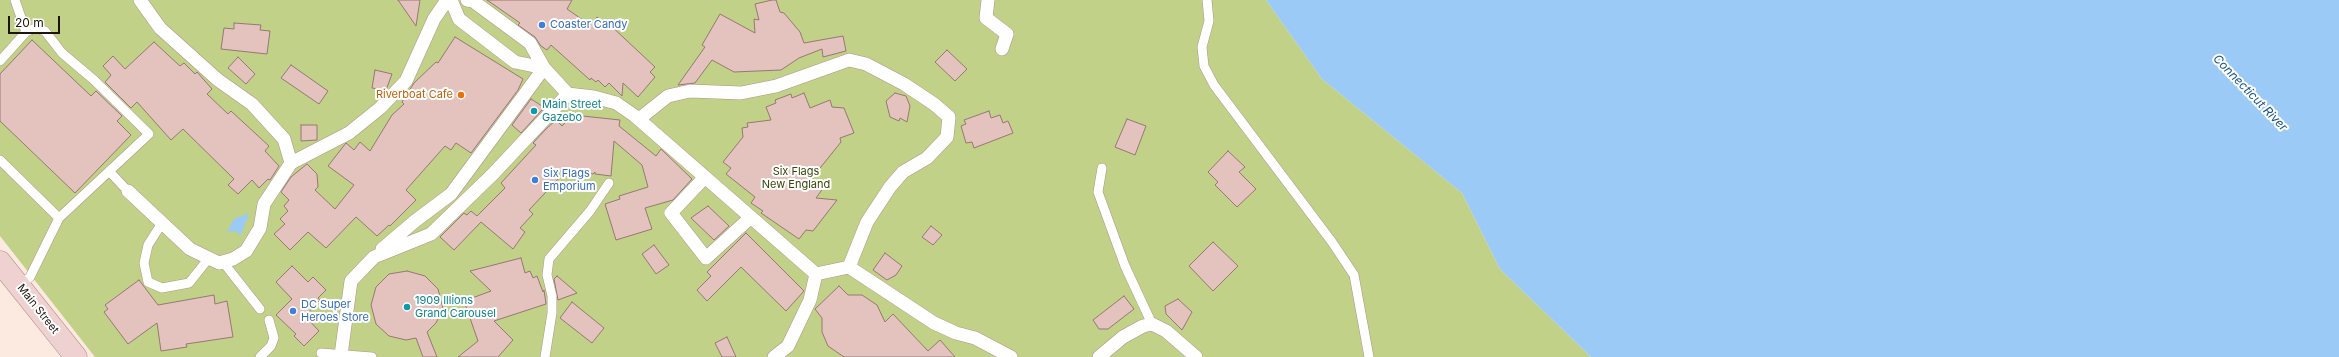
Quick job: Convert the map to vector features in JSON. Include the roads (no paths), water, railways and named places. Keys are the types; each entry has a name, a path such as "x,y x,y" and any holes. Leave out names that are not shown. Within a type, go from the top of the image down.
{"main road":[{"name":"Main Street","path":"0,262 76,357"}],"street":[{"path":"140,0 160,28 218,80 252,104 284,139 291,163"},
{"path":"126,189 190,249 219,263 233,259 246,251 260,228 264,204 291,163 349,133 390,98 406,81 434,19 447,0"},
{"path":"451,0 458,19 515,62 544,68"},
{"path":"467,0 473,1 530,43 544,68 568,94 594,97 616,103 639,119 750,218 816,274"},
{"path":"988,0 986,18 1007,34 1002,49"},
{"path":"639,119 668,96 690,91 741,93 776,86 849,60 866,64 904,84 934,104 948,117 947,137 927,158 903,172 890,187 867,222 848,267"},
{"path":"341,355 351,281 374,257 415,220 451,194 544,68"},
{"path":"374,257 431,234 493,174 568,94"},
{"path":"705,177 671,213 706,258 750,218"},
{"path":"816,274 848,267 934,323 956,333 975,338 1011,357"},
{"path":"774,357 788,346 810,300 816,274"},
{"path":"1099,357 1123,337 1143,326 1152,324 1166,331 1196,357"}],"lane":[{"path":"15,0 26,32"},
{"path":"1207,0 1209,21 1202,47 1204,66 1214,85 1332,242 1354,275 1369,357"},
{"path":"0,61 26,32 35,28 45,31 62,53 94,80 149,134 59,218 30,277 19,286"},
{"path":"0,160 59,218"},
{"path":"1102,168 1098,192 1125,266 1152,324"},
{"path":"109,171 126,189"},
{"path":"545,357 552,313 552,296 547,275 549,259 590,211 609,183"},
{"path":"162,223 148,245 144,263 148,282 162,288 188,283 209,258"},
{"path":"223,262 260,308"},
{"path":"260,357 271,346 274,338 269,320"},
{"path":"321,353 372,357"}],"water":[{"name":"Connecticut River","path":"1266,0 2339,0 2339,357 1591,357 1500,269 1462,193 1322,79"},
{"path":"249,213 241,235 235,231 227,232 234,219"}],"place":[{"name":"Coaster Candy","path":"542,25"},
{"name":"Riverboat Cafe","path":"461,95"},
{"name":"Main Street Gazebo","path":"534,111"},
{"name":"Six Flags Emporium","path":"535,180"},
{"name":"1909 Illions Grand Carousel","path":"407,307"},
{"name":"DC Super Heroes Store","path":"293,311"}],"park label":[{"name":"Six Flags New England","path":"796,178"}]}
